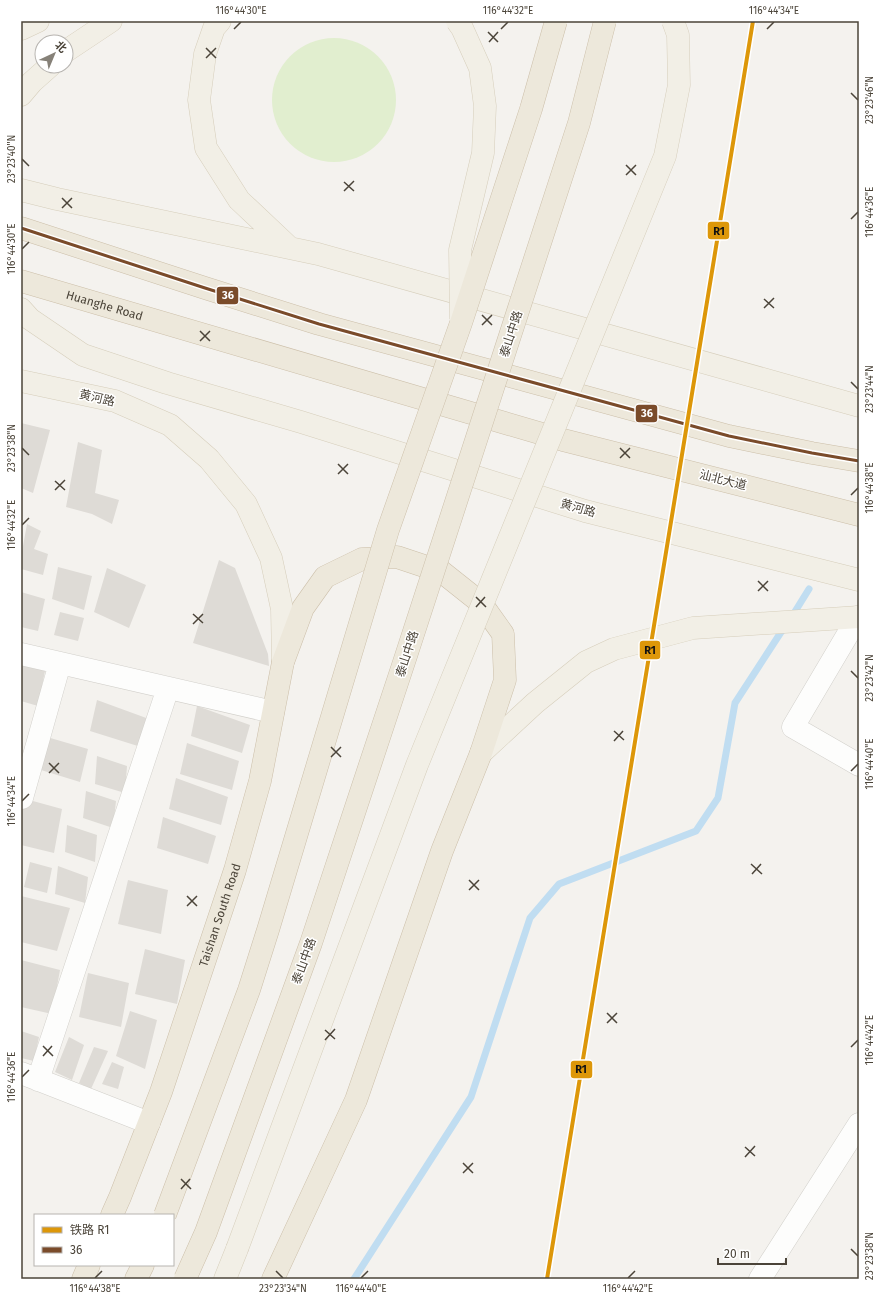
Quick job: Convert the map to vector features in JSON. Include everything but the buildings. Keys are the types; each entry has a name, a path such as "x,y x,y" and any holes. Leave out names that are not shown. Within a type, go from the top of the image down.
{"highway":[{"path":"165,1214 249,990 388,530 461,323 531,109 556,21"},
{"name":"泰山中路","path":"186,1279 206,1232 311,943 404,664 579,123 605,21"},
{"path":"21,228 319,324 729,436 812,453 859,460"},
{"name":"Huanghe Road","path":"21,281 563,440"},
{"name":"汕北大道","path":"563,440 859,515"},
{"name":"Taishan South Road","path":"112,1214 161,1092 235,870 260,781 283,662 303,608 325,577 362,559 397,557 442,572 481,603 503,634 505,680 481,753"},
{"path":"273,1279 356,1100 442,851 481,753"},
{"path":"83,1279 89,1266"},
{"path":"136,1279 142,1266"}],"main road":[{"path":"21,29 38,21"},
{"path":"74,46 111,21"},
{"path":"220,21 214,28 205,54 199,100 206,148 238,200 290,248"},
{"path":"457,21 462,28 480,68 485,106 483,153 460,250 461,323"},
{"path":"225,1279 238,1249 417,765 665,156 679,85 678,35 674,21"},
{"path":"21,95 41,74"},
{"path":"21,190 65,201 318,254 859,406"},
{"name":"黄河路","path":"21,309 30,319 83,355 167,383 301,422 585,511 859,580"},
{"name":"黄河路","path":"21,381 115,401 170,425 209,460 246,504 270,558 282,609 283,662"},
{"path":"481,753 535,703 586,662 614,649 693,628 859,617"}],"street":[{"path":"859,617 793,727 859,765"},
{"path":"21,654 273,712"},
{"path":"22,798 60,663"},
{"path":"149,1123 30,1077 168,688"},
{"path":"760,1279 859,1124"}],"green space":[{"path":"340,38 358,42 369,48 382,60 392,76 396,100 392,124 386,135 374,148 352,160 328,162 310,158 299,152 286,140 274,118 272,94 276,76 282,65 294,52 316,40"}],"waterway":[{"path":"791,618 809,589"},
{"path":"354,1279 471,1097 530,918 559,884 696,831 718,798 735,703 785,626"}],"rail line":[{"name":"R1","path":"547,1279 753,21"}],"transit line":[{"name":"36","path":"21,228 319,324 729,436 859,461"}]}
